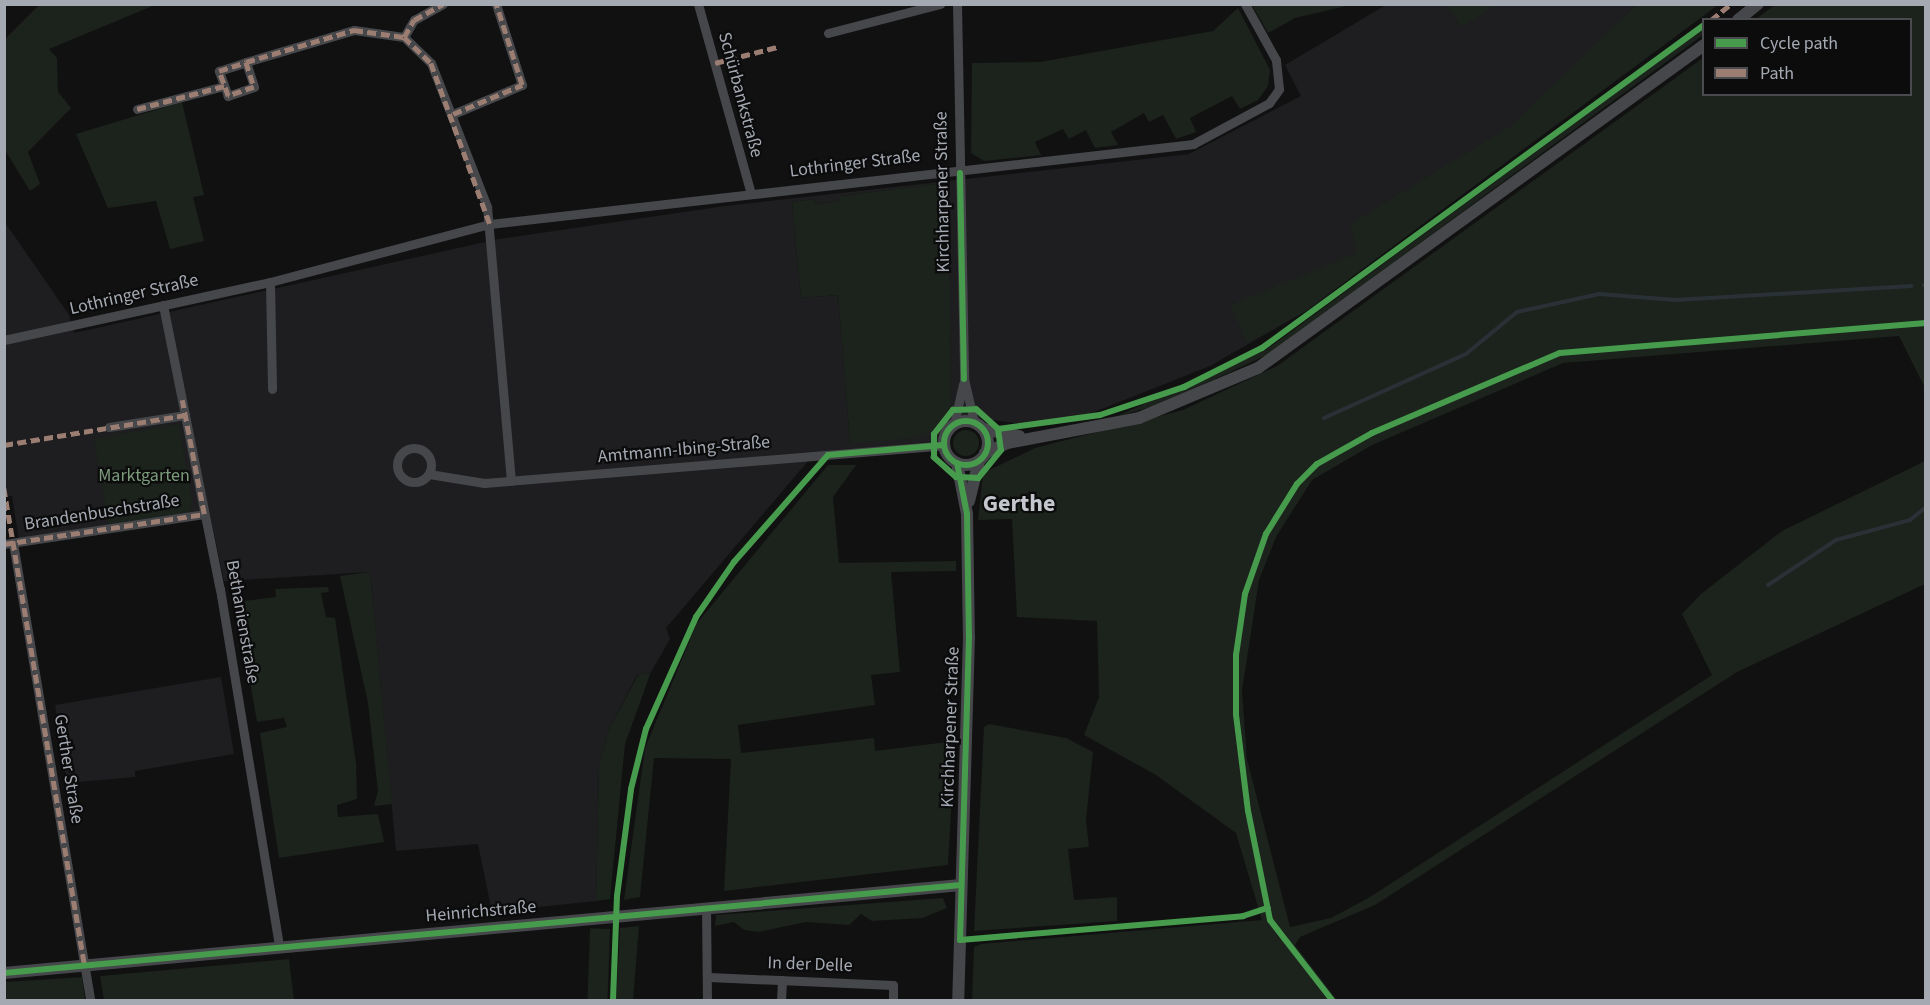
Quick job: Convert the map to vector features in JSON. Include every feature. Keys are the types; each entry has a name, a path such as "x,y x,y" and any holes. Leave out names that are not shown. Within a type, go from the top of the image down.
{"street":[{"path":"404,37 414,20 442,4"},
{"path":"453,114 522,85 496,4"},
{"name":"Schürbankstraße","path":"698,4 751,194"},
{"path":"828,33 940,4"},
{"name":"Kirchharpener Straße","path":"954,424 964,378 957,4"},
{"name":"Lothringer Straße","path":"4,340 270,282 490,224 944,170 960,173 1192,144 1269,103 1279,90 1276,60 1245,4"},
{"path":"1740,18 1758,4"},
{"path":"246,62 254,87 228,96 219,71 246,62 354,30 404,37 431,63 453,114 490,224 511,481"},
{"path":"1041,437 954,424 944,445 957,463 982,457 1041,437 1139,418 1257,368 1702,46"},
{"path":"137,109 224,86"},
{"path":"270,282 272,389"},
{"name":"Bethanienstraße","path":"163,305 204,514 279,946"},
{"name":"Kirchharpener Straße","path":"964,378 978,426 982,457 967,514"},
{"path":"109,427 185,415"},
{"name":"Amtmann-Ibing-Straße","path":"429,474 469,484 944,445"},
{"name":"Kirchharpener Straße","path":"957,463 967,514 958,1000"},
{"name":"Brandenbuschstraße","path":"9,544 204,514"},
{"name":"Gerther Straße","path":"9,544 90,1000"},
{"name":"Heinrichstraße","path":"4,973 961,885"},
{"path":"706,907 710,977 707,1000"},
{"name":"In der Delle","path":"710,977 893,985 893,1000"},
{"path":"782,980 782,1000"}],"shaded area":[{"path":"1386,5 1636,5 1409,233 1306,311 1210,366 1079,418 1021,424 964,416 951,419 939,441 814,454 666,628 670,639 651,672 637,675 609,729 599,765 596,901 492,912 478,844 396,851 370,572 224,581 209,510 19,540 12,496 4,497 4,221 69,315 74,333 499,239 725,206 1189,154 1301,96 1285,65","holes":["944,183 949,187 951,409 939,427 850,443 838,295 801,298 792,202 814,199 815,204 841,201 840,196"]},
{"path":"221,677 234,754 135,771 135,777 67,783 55,705"}],"green space":[{"path":"1776,4 1925,5 1925,388 1899,336 1563,363 1372,445 1312,480 1276,537 1259,580 1242,691 1247,759 1290,927 1331,918 1370,897 1712,675 1682,614 1701,594 1782,531 1925,461 1925,584 1737,672 1375,905 1300,937 1295,945 1337,1000 972,1000 974,947 981,944 1262,920 1236,833 1156,775 1084,735 1099,697 1097,621 1017,617 1012,519 978,520 983,473 1035,448 1183,410 1277,366 1702,59 1702,96 1912,96 1912,18 1757,18"},
{"path":"39,5 155,5 49,49 57,58 58,92 71,108 28,152 40,184 30,191 5,150 4,40"},
{"path":"1252,5 1351,5 1295,18 1268,33"},
{"path":"1448,5 1497,5 1461,27"},
{"path":"1636,5 1718,5 1306,311 1247,343 1230,305 1357,253 1350,224 1509,127"},
{"path":"1238,8 1270,70 1268,86 1258,100 1240,109 1232,96 1190,118 1196,132 1176,139 1163,115 1149,122 1144,113 1111,132 1118,145 1095,148 1086,130 1069,139 1063,129 1035,142 1041,155 984,161 971,153 972,63 1040,62 1213,31"},
{"path":"1702,30 1702,36 1269,354 1161,404 1115,417 1266,350"},
{"path":"182,102 204,195 193,197 204,241 170,249 156,201 108,208 76,134"},
{"path":"944,183 949,187 951,409 939,427 916,438 850,443 838,295 801,298 792,202 814,199 815,204 840,201 840,196"},
{"name":"Marktgarten","path":"179,424 192,502 189,514 109,527 94,439"},
{"path":"966,430 975,434 979,443 975,452 966,456 957,452 953,443 957,434"},
{"path":"828,465 856,465 833,497 839,563 956,561 956,571 891,572 900,672 871,675 875,705 738,725 741,753 874,738 875,751 955,741 948,865 724,891 731,759 654,758 640,897 624,900 645,748 697,623"},
{"path":"370,572 392,804 374,806 378,791 368,703 340,576"},
{"path":"328,587 329,592 321,593 326,617 335,618 356,763 357,799 337,805 338,817 378,814 384,842 279,858 260,733 287,727 284,718 257,722 236,602 276,597 275,589"},
{"path":"651,672 625,744 610,899 596,901 599,765 609,729 638,675"},
{"path":"989,724 1066,738 1093,752 1086,820 1089,847 1068,849 1074,900 1117,897 1117,921 974,931 984,727"},
{"path":"943,898 947,908 922,918 872,921 861,914 849,925 806,922 759,932 744,930 734,922 715,926 716,915"},
{"path":"639,926 633,1000 616,1000 620,928"},
{"path":"590,928 610,929 608,1000 588,999"},
{"path":"289,959 294,1000 104,1000 100,976"},
{"path":"82,977 85,1000 5,1000 5,982"}],"waterway":[{"path":"1324,418 1466,354 1517,312 1599,294 1676,300 1912,286"},
{"path":"1768,585 1836,540 1910,520 1926,507"}],"marked path":[{"path":"404,37 414,20 443,4"},
{"path":"453,114 522,85 496,4"},
{"path":"1714,18 1731,4"},
{"path":"246,62 254,87 228,96 219,71 246,62 354,30 404,37 431,63 490,224"},
{"path":"715,63 777,47"},
{"path":"137,109 224,86"},
{"path":"4,544 204,514 182,400"},
{"path":"4,445 185,415"},
{"path":"4,488 85,966"}],"cycle path":[{"path":"998,429 1100,415 1184,387 1262,348 1702,26"},
{"path":"960,173 964,379"},
{"path":"1332,1000 1270,920 1248,811 1236,714 1236,655 1245,594 1266,534 1297,484 1317,464 1372,433 1560,353 1926,323"},
{"path":"976,409 998,429 1001,450 978,478 956,477 934,457 934,434 953,410 976,409"},
{"path":"966,421 982,427 988,443 982,459 966,465 950,459 944,443 950,427 966,421"},
{"path":"613,1000 617,896 631,789 646,729 696,617 734,562 828,455 944,445"},
{"path":"957,463 967,514 969,637 960,940 1243,916 1268,908"},
{"path":"4,973 961,885"}],"district":[{"name":"Gerthe","path":"1019,504"}]}
